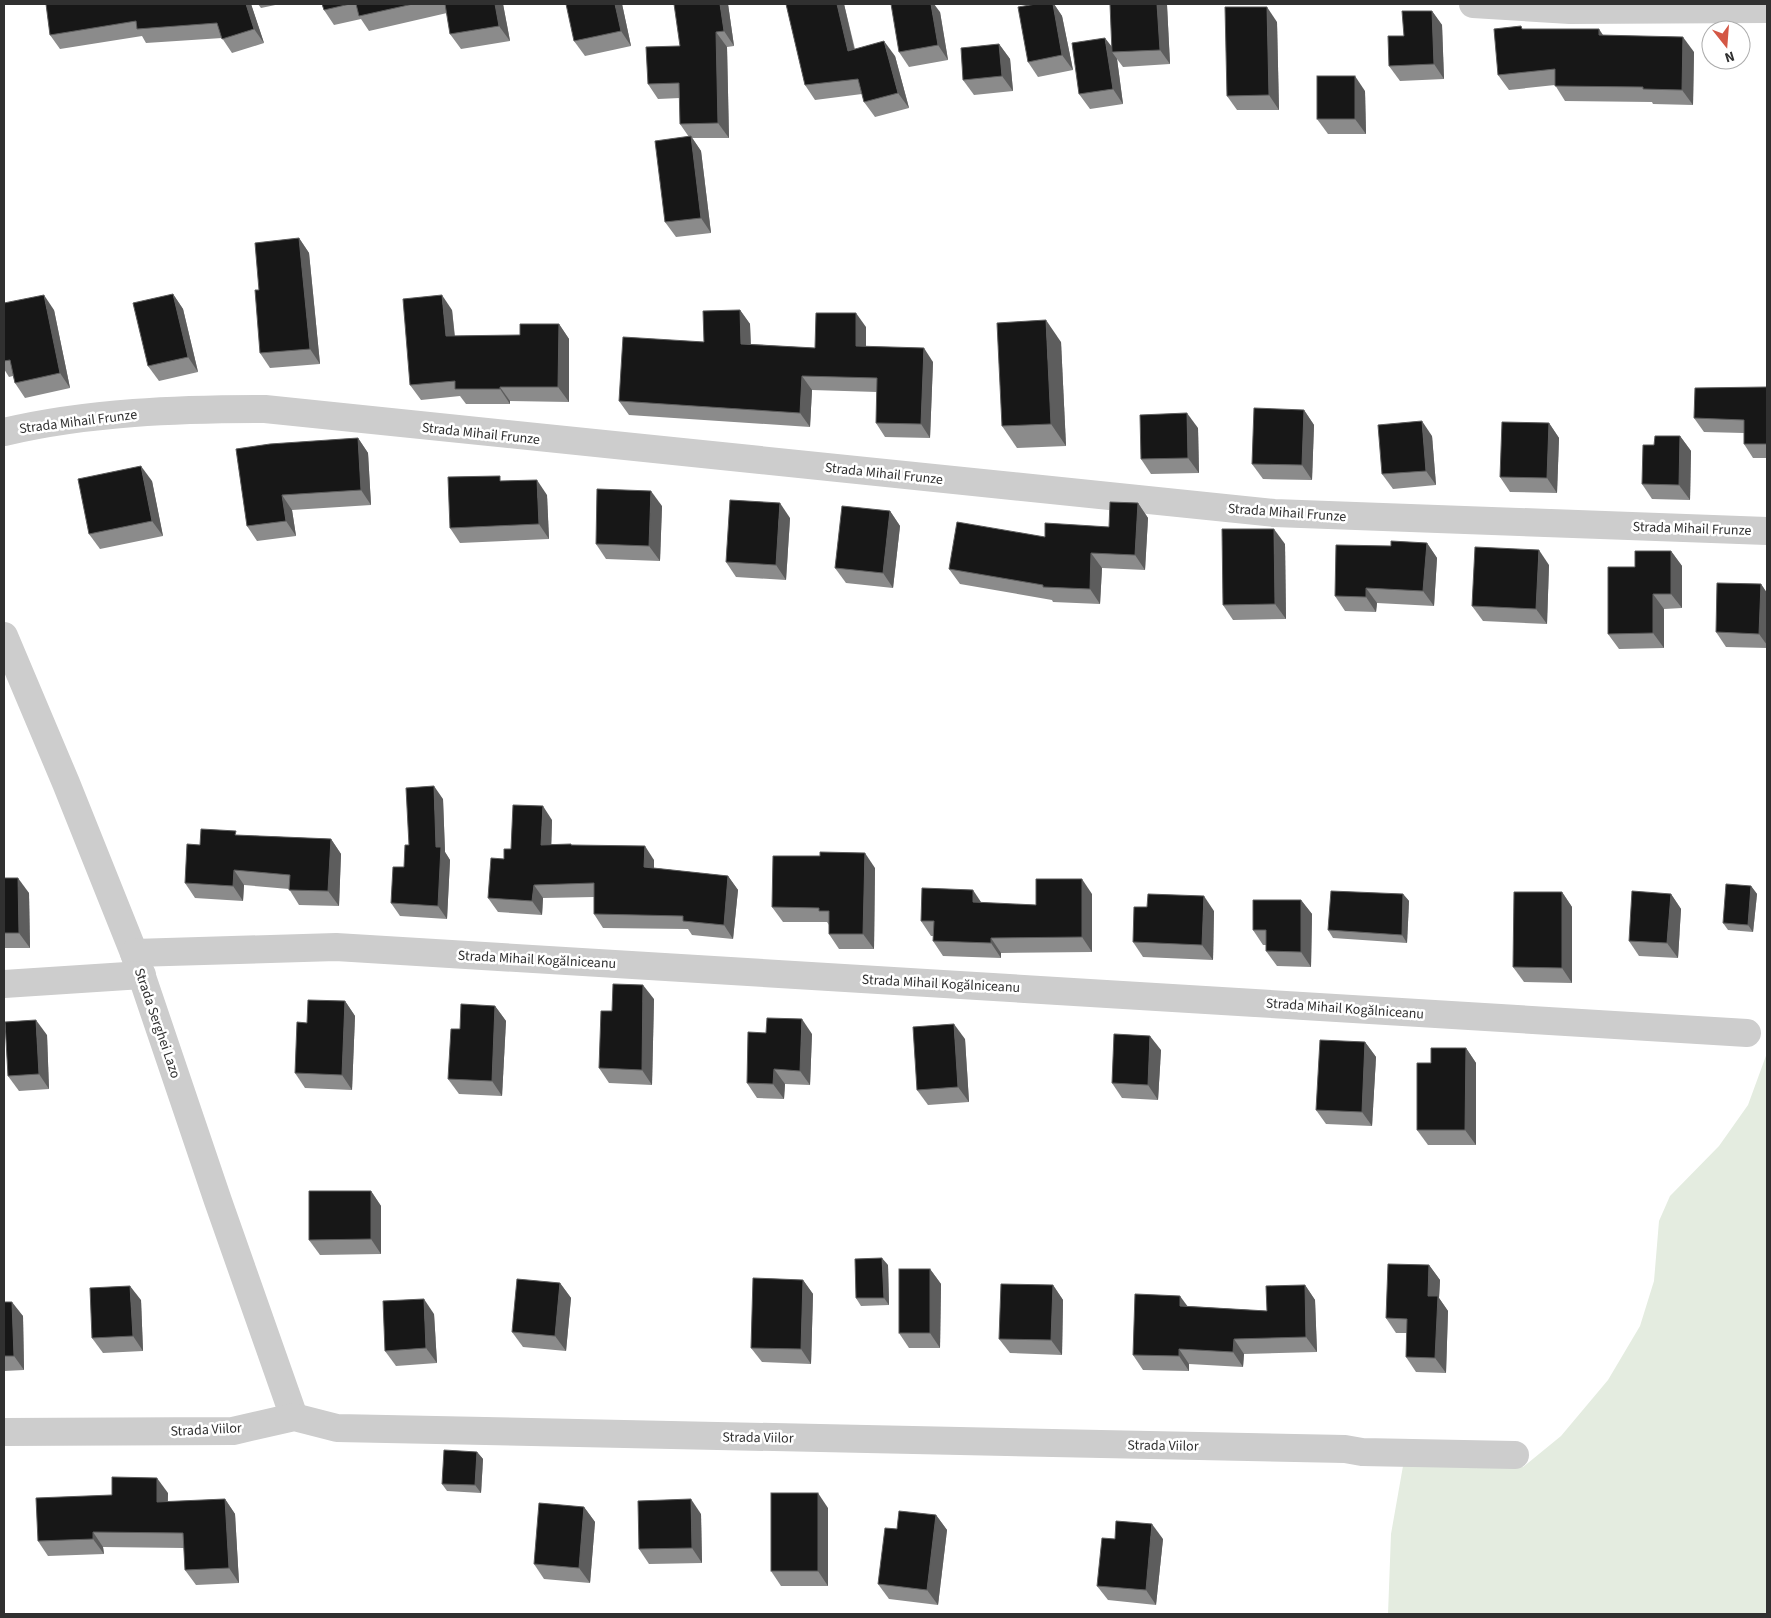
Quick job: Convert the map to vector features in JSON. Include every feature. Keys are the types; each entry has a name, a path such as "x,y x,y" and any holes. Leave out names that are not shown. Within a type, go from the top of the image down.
{"street":[{"path":"1473,4 1570,10 1767,9"},
{"name":"Strada Mihail Frunze","path":"4,432 33,425 118,414 194,409 265,409 1274,513 1767,531"},
{"name":"Strada Serghei Lazo","path":"4,636 66,783 138,964 294,1417"},
{"name":"Strada Mihail Kogălniceanu","path":"4,984 138,964 336,947 1747,1032"},
{"name":"Strada Viilor","path":"4,1432 233,1431 294,1417 337,1428 1335,1449 1362,1452 1515,1455"}],"shaded area":[{"path":"1767,1053 1767,1614 1388,1614 1391,1534 1403,1466 1523,1467 1561,1436 1608,1380 1640,1326 1654,1281 1659,1221 1670,1196 1719,1146 1748,1105"}],"building":[{"path":"46,4 246,4 254,29 222,39 217,23 137,29 136,21 50,35"},
{"path":"322,4 350,4 324,10"},
{"path":"356,4 413,4 359,16"},
{"path":"445,4 495,4 499,26 450,34"},
{"path":"566,4 615,4 621,31 574,41"},
{"path":"674,4 720,4 724,31 716,32 718,123 680,124 679,83 648,84 646,47 680,46"},
{"path":"786,4 837,4 848,51 884,41 898,93 864,102 858,79 805,85"},
{"path":"891,4 931,4 938,45 899,52"},
{"path":"1053,4 1062,55 1028,62 1018,7"},
{"path":"1110,4 1157,4 1160,50 1112,52"},
{"path":"1225,7 1267,7 1269,95 1227,96"},
{"path":"1402,11 1432,11 1434,64 1389,66 1388,36 1404,36"},
{"path":"1521,26 1522,29 1599,29 1599,35 1683,37 1682,90 1643,89 1643,87 1555,86 1555,69 1498,75 1494,29"},
{"path":"1105,38 1113,89 1079,94 1072,43"},
{"path":"999,44 1002,76 963,80 961,48"},
{"path":"1317,76 1355,76 1355,119 1317,119"},
{"path":"691,136 701,218 665,222 655,141"},
{"path":"299,238 310,349 260,353 255,290 259,290 255,243"},
{"path":"173,294 188,357 148,366 133,303"},
{"path":"44,295 60,373 15,383 10,360 4,361 4,303"},
{"path":"442,295 446,336 520,335 520,324 559,324 558,387 455,389 455,381 410,385 403,299"},
{"path":"740,310 741,344 815,348 816,313 856,313 856,346 924,348 921,424 876,423 877,378 802,376 800,413 619,401 623,337 704,342 703,311"},
{"path":"1046,320 1051,424 1002,426 997,323"},
{"path":"1767,387 1767,444 1744,444 1744,420 1694,418 1695,388"},
{"path":"1254,408 1304,410 1302,465 1252,464"},
{"path":"1187,413 1188,458 1141,459 1140,415"},
{"path":"1422,421 1426,471 1382,474 1378,425"},
{"path":"1502,422 1549,423 1547,478 1500,477"},
{"path":"1655,436 1680,436 1679,485 1642,484 1643,445 1654,445"},
{"path":"358,438 361,490 282,495 286,521 247,526 236,449 270,444"},
{"path":"141,466 152,521 89,534 78,479"},
{"path":"500,476 500,481 537,480 539,524 450,528 448,477"},
{"path":"597,489 651,491 649,546 596,544"},
{"path":"730,500 780,503 776,565 726,562"},
{"path":"1110,502 1138,503 1135,555 1091,553 1090,589 1043,587 1043,585 949,569 957,522 1045,537 1045,523 1109,527"},
{"path":"842,506 890,511 883,573 835,568"},
{"path":"1222,529 1274,529 1275,604 1223,605"},
{"path":"1391,541 1427,543 1423,591 1366,588 1366,597 1335,596 1336,545 1391,546"},
{"path":"1475,547 1539,550 1536,609 1472,606"},
{"path":"1635,551 1671,551 1671,594 1653,594 1653,633 1608,634 1608,567 1635,567"},
{"path":"1717,583 1761,584 1759,634 1716,632"},
{"path":"434,786 436,847 441,847 438,906 391,903 393,867 404,867 405,845 409,845 406,788"},
{"path":"513,805 543,806 541,845 645,846 644,867 728,876 724,925 683,921 683,916 594,914 594,883 534,885 532,901 488,898 491,858 504,859 504,849 511,849"},
{"path":"201,829 236,831 235,835 331,839 328,891 289,890 290,875 234,870 233,886 185,883 187,844 200,845"},
{"path":"820,852 865,853 863,934 829,934 829,911 819,911 819,908 772,907 773,856 820,856"},
{"path":"4,878 18,878 19,933 4,933"},
{"path":"1036,879 1082,879 1082,937 991,938 991,943 933,941 934,921 921,921 922,888 973,890 973,902 1036,905"},
{"path":"1726,884 1751,886 1748,925 1723,923"},
{"path":"1331,891 1403,894 1402,935 1328,930"},
{"path":"1632,891 1671,894 1667,943 1629,941"},
{"path":"1514,892 1562,892 1562,968 1513,967"},
{"path":"1148,894 1204,896 1202,945 1133,942 1134,907 1147,907"},
{"path":"1253,900 1301,900 1301,952 1266,951 1266,930 1253,930"},
{"path":"613,984 643,985 642,1070 599,1068 601,1011 612,1011"},
{"path":"308,1000 345,1001 342,1075 295,1073 297,1022 307,1023"},
{"path":"461,1004 495,1006 492,1081 448,1079 451,1029 460,1029"},
{"path":"767,1018 802,1019 800,1071 774,1069 773,1084 747,1083 748,1032 766,1033"},
{"path":"36,1020 39,1074 8,1076 5,1022"},
{"path":"954,1024 958,1087 917,1090 913,1027"},
{"path":"1114,1034 1150,1036 1148,1085 1112,1083"},
{"path":"1320,1040 1365,1042 1362,1112 1316,1110"},
{"path":"1431,1048 1466,1048 1465,1130 1417,1130 1417,1063 1431,1063"},
{"path":"309,1191 371,1191 371,1239 309,1240"},
{"path":"882,1258 884,1298 856,1298 855,1259"},
{"path":"1388,1264 1429,1265 1428,1296 1438,1296 1435,1358 1406,1357 1407,1319 1386,1318"},
{"path":"899,1269 930,1269 930,1333 899,1333"},
{"path":"753,1278 803,1280 801,1349 751,1348"},
{"path":"517,1279 560,1283 555,1336 512,1332"},
{"path":"1001,1284 1053,1285 1051,1340 999,1339"},
{"path":"1305,1285 1306,1337 1234,1339 1233,1352 1179,1349 1179,1356 1133,1355 1135,1294 1180,1296 1180,1306 1267,1311 1266,1286"},
{"path":"130,1286 133,1336 92,1338 90,1288"},
{"path":"424,1299 426,1348 385,1351 383,1301"},
{"path":"4,1302 12,1302 14,1356 4,1356"},
{"path":"444,1450 477,1452 475,1485 442,1484"},
{"path":"112,1477 157,1478 157,1502 225,1499 229,1568 185,1570 183,1533 93,1532 93,1539 38,1541 36,1498 112,1495"},
{"path":"771,1493 818,1493 818,1571 771,1571"},
{"path":"691,1499 692,1548 639,1549 638,1501"},
{"path":"539,1503 584,1507 579,1568 534,1564"},
{"path":"899,1511 936,1515 927,1590 878,1584 885,1528 897,1529"},
{"path":"1116,1521 1152,1524 1146,1590 1097,1586 1102,1538 1115,1539"}]}
